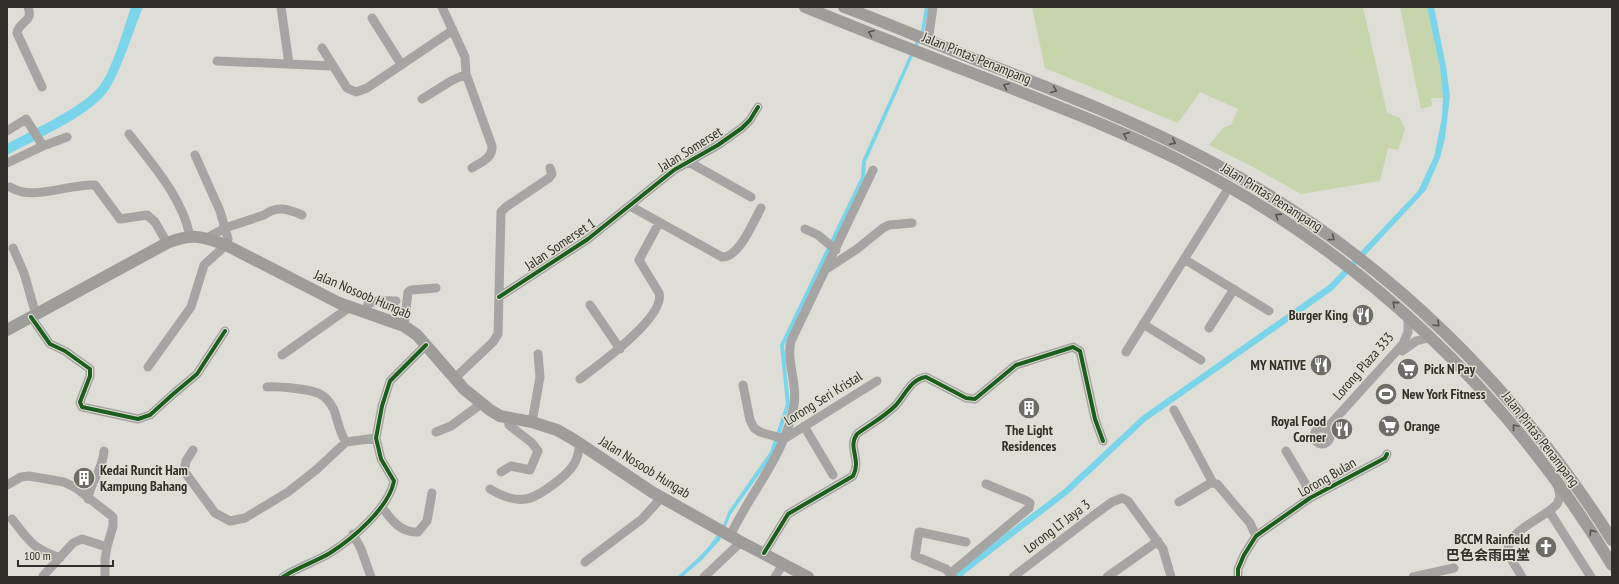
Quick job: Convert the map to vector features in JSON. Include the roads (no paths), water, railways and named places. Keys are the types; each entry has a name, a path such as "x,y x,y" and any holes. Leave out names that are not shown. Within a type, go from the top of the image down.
{"main road":[{"name":"Jalan Pintas Penampang","path":"805,7 1125,134 1180,160 1261,206 1311,238 1356,272 1408,315 1432,337 1508,418 1557,481 1612,565"},
{"name":"Jalan Pintas Penampang","path":"844,7 1149,130 1251,184 1301,216 1365,263 1432,318 1490,378 1554,454 1612,540"},
{"name":"Jalan Nosoob Hungab","path":"7,330 167,243 190,236 207,238 226,245 350,307 404,326 417,335 455,378 481,404 500,416 532,422 557,430 580,443 662,498 808,577"}],"street":[{"path":"28,7 30,14 29,19 20,26 17,33 42,87"},
{"path":"275,7 281,7 289,64"},
{"path":"442,7 465,57 466,74 492,151 489,157 472,168"},
{"path":"927,40 933,7"},
{"path":"372,18 401,64"},
{"path":"322,48 347,88 356,92 367,88 453,30"},
{"path":"217,62 332,66"},
{"path":"422,99 450,81 466,74"},
{"name":"Jalan Somerset","path":"630,206 659,181 687,162 718,145 742,128 750,120 758,107"},
{"path":"7,131 26,119 32,126 41,143"},
{"path":"129,134 164,183 185,216 190,236"},
{"path":"7,163 41,143 67,137"},
{"path":"148,367 191,307 204,265 226,245 228,236 213,194 195,155"},
{"path":"687,162 751,197"},
{"path":"455,378 497,338 499,329 500,298 501,212 549,178 552,174 550,168"},
{"path":"725,533 739,516 772,465 779,438 794,399 790,358 791,341 836,250 873,170"},
{"path":"1212,178 1221,185 1225,194"},
{"path":"10,187 16,191 32,192 95,185 120,219 147,215 155,222 167,243"},
{"path":"1225,194 1234,193 1261,206"},
{"path":"1126,352 1225,194"},
{"path":"630,206 722,257 730,256 737,250 761,208"},
{"name":"Jalan Somerset 1","path":"500,298 588,239 630,206"},
{"path":"207,238 225,228 264,215 277,208 302,215"},
{"path":"580,380 634,336 659,301 660,296 657,288 638,260 659,223"},
{"path":"826,269 858,249 883,228 912,223"},
{"path":"805,230 825,240 836,250"},
{"path":"13,248 24,273 33,316 50,344 69,353 90,369 90,376 80,402 82,407 138,419 150,415 197,374 225,331"},
{"path":"1184,259 1269,311"},
{"path":"404,326 408,292 411,290 436,288"},
{"path":"1209,328 1234,290"},
{"path":"366,312 368,304 372,302 379,300 396,301"},
{"path":"590,305 620,348"},
{"path":"282,355 350,307"},
{"name":"Lorong Plaza 333","path":"1408,315 1408,332 1403,344 1327,430 1407,346 1416,341 1432,337"},
{"path":"1143,324 1201,360"},
{"path":"284,577 329,553 353,534 382,507 390,495 394,481 381,459 376,438 382,406 390,381 426,345"},
{"path":"764,553 788,514 853,476 857,466 853,444 854,438 857,434 895,406 919,378 926,377 966,398 975,399 1016,365 1073,347 1077,348 1080,351 1095,420 1103,441"},
{"path":"532,422 540,377 538,354"},
{"name":"Lorong Seri Kristal","path":"779,438 804,426 877,381"},
{"path":"743,385 750,420 754,428 779,438"},
{"path":"267,387 276,386 319,393 328,400 334,410 341,435 346,442"},
{"path":"436,432 451,426 481,404"},
{"path":"1174,410 1213,483 1217,484 1247,519 1253,527 1256,536"},
{"path":"501,472 511,466 530,470 538,451 532,443 509,425 508,417"},
{"path":"804,426 833,475"},
{"path":"194,450 186,461 184,471 215,513 230,521 244,518 288,492 316,470 346,442 376,438"},
{"path":"490,489 513,499 524,500 532,498 570,470 576,460 580,443"},
{"path":"88,499 89,493 104,461 104,451"},
{"path":"1286,452 1305,483 1310,498"},
{"name":"Lorong Bulan","path":"1238,577 1238,569 1244,555 1256,536 1310,498 1385,458 1387,454"},
{"path":"7,485 21,477 52,480 70,484 113,517 113,526 105,558 105,577"},
{"path":"1522,577 1507,552 1508,544 1514,535 1549,511 1559,501 1557,481"},
{"path":"1179,502 1213,483"},
{"path":"966,542 919,532 915,556 943,567 952,575 1020,517 1030,506 1027,501 986,484"},
{"path":"382,507 393,523 410,531 418,532 427,521 432,493"},
{"path":"586,562 642,519 662,498"},
{"name":"Lorong LT Jaya 3","path":"1013,577 1094,515 1118,499 1122,498 1128,501 1158,541"},
{"path":"1549,511 1592,577"},
{"path":"12,519 34,546 43,552 60,558"},
{"path":"353,534 361,549 371,577"},
{"path":"43,576 73,543 82,539 108,547"},
{"path":"1107,577 1158,541 1163,549 1171,577"},
{"path":"704,577 741,542"},
{"path":"776,577 784,564"},
{"path":"1413,577 1454,568"}],"water":[{"path":"131,7 143,7 118,71 109,89 91,108 62,126 7,155 7,144 44,125 84,101 101,84 114,58"},
{"path":"925,7 929,7 924,31 866,162 865,178 784,346 790,404 774,454 731,514 720,540 702,560 682,577 677,577 714,540 720,531 728,512 770,452 786,404 780,345 861,177 862,161 921,30"},
{"path":"1427,7 1434,7 1446,66 1450,96 1445,138 1440,158 1426,190 1333,290 1146,421 1068,494 963,575 964,577 956,577 954,573 1063,490 1142,416 1330,284 1418,191 1434,157 1442,117 1443,98 1440,68"}],"place":[{"name":"Burger King","path":"1363,315"},
{"name":"MY NATIVE","path":"1321,365"},
{"name":"Pick N Pay","path":"1408,369"},
{"name":"New York Fitness","path":"1386,394"},
{"name":"The Light Residences","path":"1029,408"},
{"name":"Orange","path":"1389,426"},
{"name":"Royal Food Corner","path":"1342,429"},
{"name":"Kedai Runcit Ham Kampung Bahang","path":"84,478"},
{"name":"BCCM Rainfield 巴色会雨田堂","path":"1546,547"}]}
